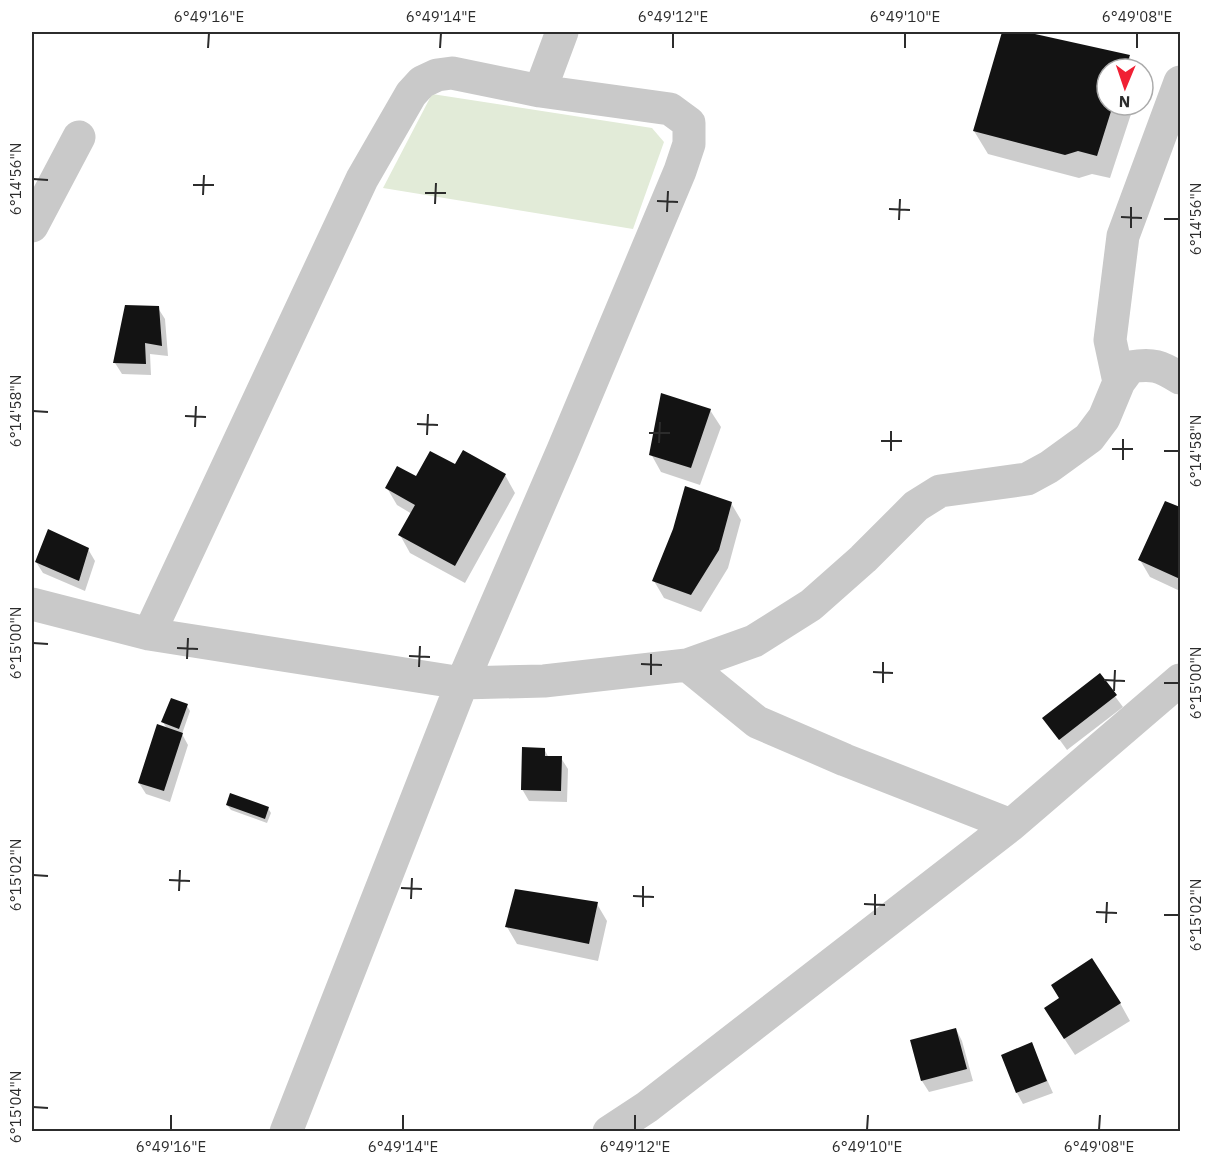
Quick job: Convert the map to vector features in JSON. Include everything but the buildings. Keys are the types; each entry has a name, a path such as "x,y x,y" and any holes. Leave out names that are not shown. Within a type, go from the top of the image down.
{"street":[{"path":"540,91 562,32"},
{"path":"149,634 362,179 411,94 422,82 437,75 452,73 540,91 670,110 689,123 689,144 563,450 462,684 286,1131"},
{"path":"1119,382 1110,340 1123,236 1180,82"},
{"path":"32,226 80,137"},
{"path":"32,604 149,634 462,684 544,681 687,665 754,641 811,605 863,559 916,506 940,491 1027,479 1049,467 1089,438 1104,418 1119,382 1130,367 1148,364 1167,370 1180,378"},
{"path":"687,665 757,722 845,760 1011,825"},
{"path":"609,1131 647,1107 1011,825 1180,680"}],"green space":[{"path":"432,94 652,128 664,142 633,229 383,188"}]}
